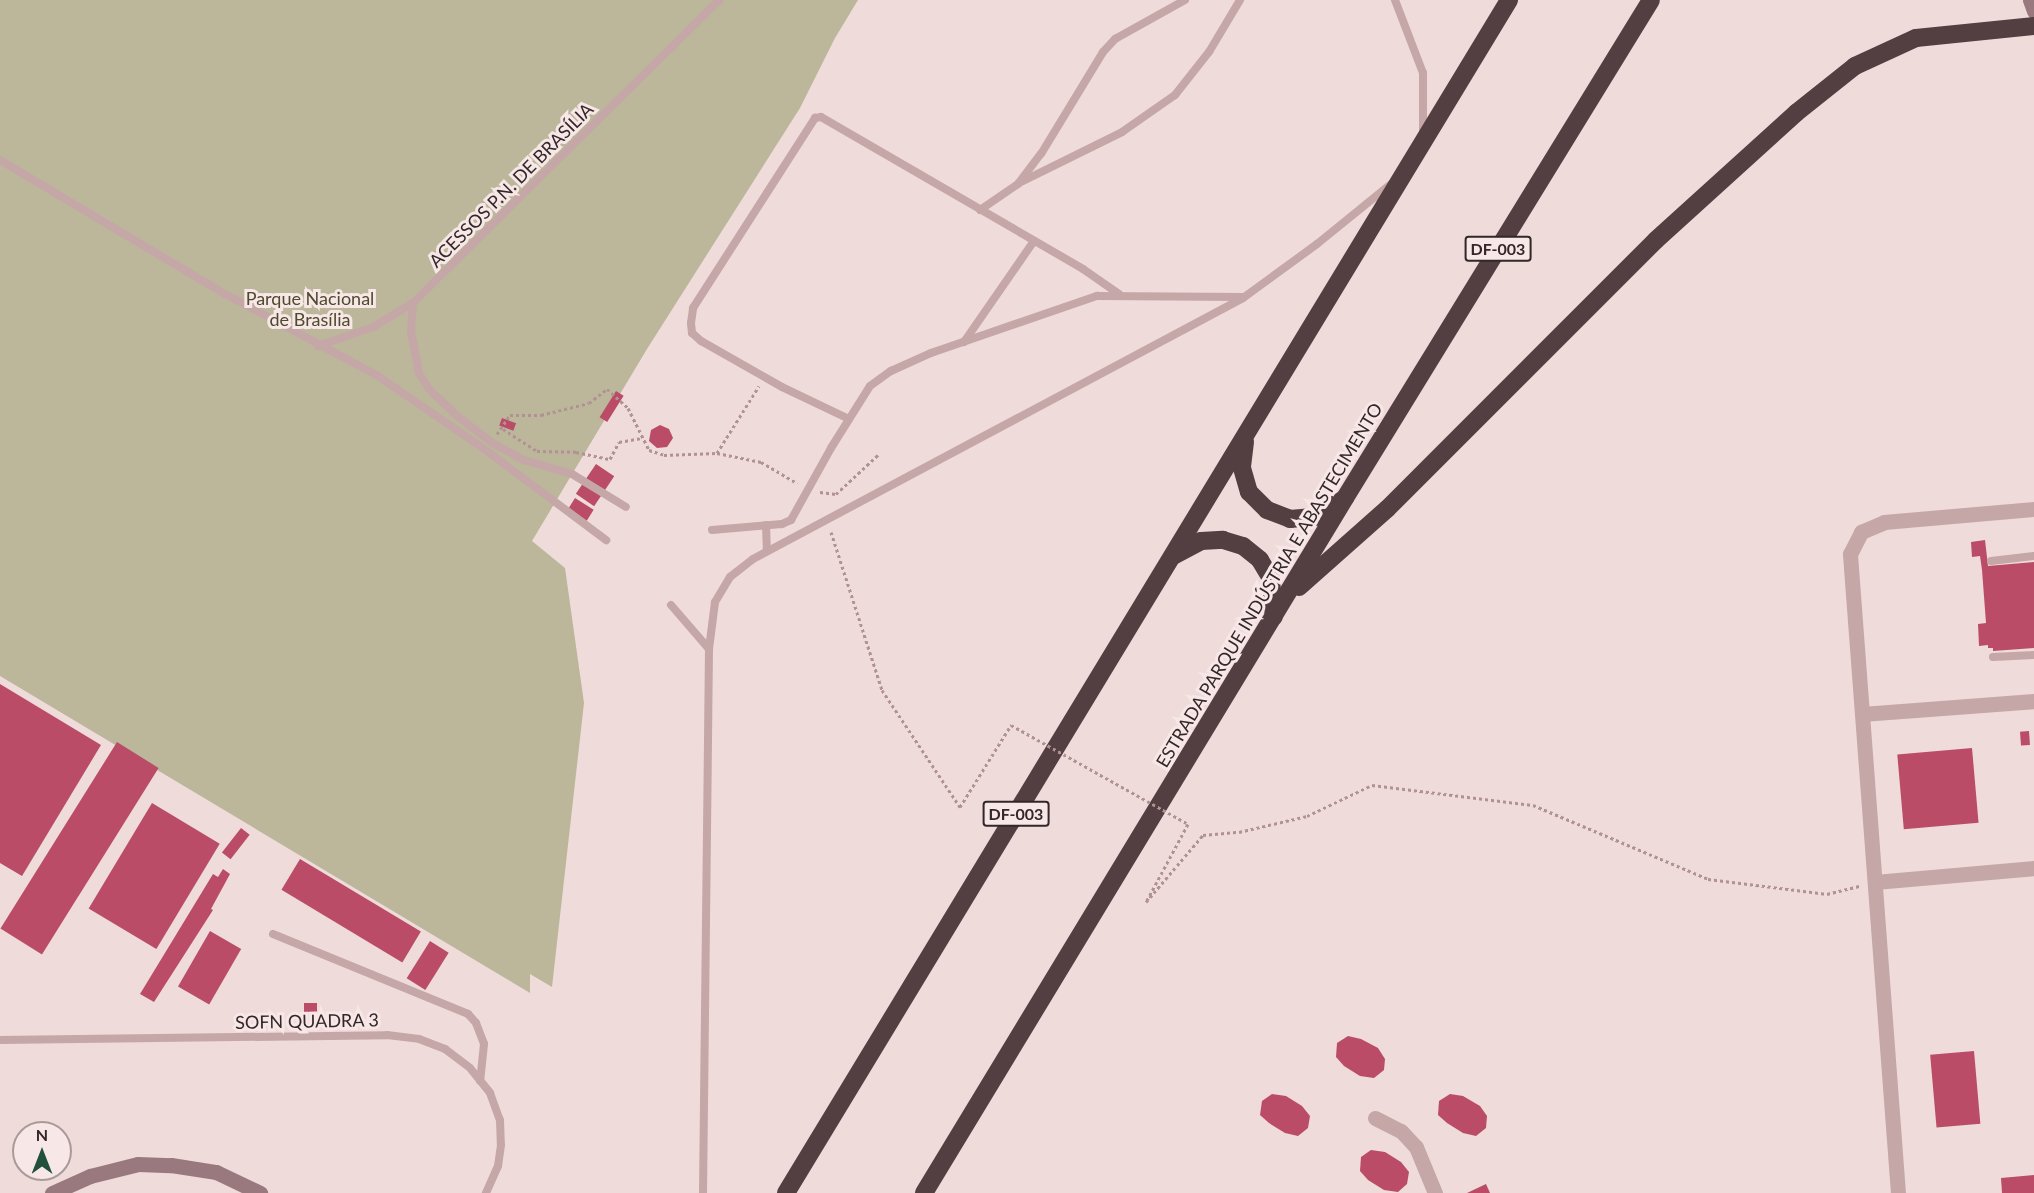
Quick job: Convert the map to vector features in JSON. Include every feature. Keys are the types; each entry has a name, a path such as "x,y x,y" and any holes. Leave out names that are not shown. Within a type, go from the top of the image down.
{"highway":[{"name":"DF-003","path":"786,1193 1509,0"},
{"name":"ESTRADA PARQUE INDÚSTRIA E ABASTECIMENTO","path":"924,1193 1345,498 1651,0"},
{"path":"1286,598 1387,509 1656,240 1796,113 1855,66 1916,38 2034,26"},
{"path":"1245,434 1242,468 1250,492 1267,510 1290,519 1315,517 1345,498"},
{"path":"1171,558 1201,541 1222,540 1243,546 1260,560 1271,578 1275,617"}],"street":[{"path":"2030,0 2034,11"},
{"path":"1898,1193 1850,554 1861,532 1884,522 2034,509"},
{"path":"1863,714 2034,701"},
{"path":"1875,882 2034,868"},
{"path":"1375,1118 1401,1131 1416,1146 1435,1193"},
{"path":"52,1193 90,1176 138,1164 171,1165 216,1172 252,1192"}],"lane":[{"name":"ACESSOS P.N. DE BRASÍLIA","path":"318,346 373,327 413,303 719,0"},
{"path":"1018,184 1041,154 1103,52 1115,39 1185,0"},
{"path":"980,210 1018,184 1122,132 1175,95 1209,51 1240,0"},
{"path":"1395,0 1423,74 1423,142"},
{"path":"849,419 764,377 692,333 693,308 813,119 821,117 1034,241 1119,294"},
{"path":"0,160 216,290 378,376 487,451 606,540"},
{"path":"703,1193 709,649 715,602 723,586 743,566 767,550 1243,298 1317,244 1408,169"},
{"path":"964,342 1034,241"},
{"path":"712,530 766,525 791,520 870,386 891,371 964,342 1097,296 1119,294 1243,298"},
{"path":"413,303 411,331 419,374 429,389 456,415 491,442 524,460 572,474 626,507"},
{"path":"766,525 767,550"},
{"path":"1991,561 2034,556"},
{"path":"671,605 709,649"},
{"path":"1993,657 2034,655"},
{"path":"273,934 468,1014 476,1023 484,1044 480,1081"},
{"name":"SOFN QUADRA 3","path":"0,1040 387,1035 419,1039 445,1050 470,1068 490,1093 500,1120 501,1145 498,1166 486,1193"}],"path":[{"path":"717,453 764,377"},
{"path":"491,442 510,415 541,415 588,403 607,389 628,408 649,450 664,455 717,453 761,462 808,490 836,494 880,453"},
{"path":"502,428 537,451 576,452 610,459 620,442 642,438"},
{"path":"826,519 882,690 960,807 1011,725 1188,824 1146,902 1203,835 1239,832 1306,816 1372,784 1533,805 1708,879 1827,894 1875,882"}],"green space":[{"name":"Parque Nacional de Brasília","path":"0,0 858,0 835,38 800,108 647,349 532,541 565,568 584,703 552,987 530,974 530,993 0,676"}],"building":[{"path":"616,391 624,396 607,422 600,417"},
{"path":"502,418 516,423 513,431 499,426"},
{"path":"660,425 669,429 673,438 667,447 657,448 649,441 651,430"},
{"path":"596,464 614,476 594,506 576,494"},
{"path":"575,498 594,510 587,521 568,509"},
{"path":"1985,540 1988,566 2034,562 2034,648 1993,651 1993,648 1988,648 1988,645 1979,646 1978,624 1986,623 1982,570 1980,556 1972,557 1971,542"},
{"path":"0,684 101,745 22,876 0,863"},
{"path":"2029,731 2030,745 2021,746 2020,732"},
{"path":"117,742 159,768 42,955 0,929"},
{"path":"1972,748 1979,823 1904,829 1897,755"},
{"path":"152,803 220,844 156,949 89,908"},
{"path":"241,828 250,835 231,859 222,852"},
{"path":"300,859 421,932 402,962 281,890"},
{"path":"223,869 230,874 211,909 213,910 154,1002 140,994 213,874 218,877"},
{"path":"210,931 241,949 209,1004 178,986"},
{"path":"430,941 449,953 425,990 407,978"},
{"path":"304,1003 317,1003 317,1012 304,1012"},
{"path":"1348,1036 1361,1039 1378,1048 1385,1059 1384,1070 1374,1078 1360,1076 1344,1066 1336,1057 1337,1043"},
{"path":"1974,1051 1980,1124 1937,1128 1930,1055"},
{"path":"1272,1094 1286,1096 1302,1106 1310,1116 1308,1128 1298,1136 1285,1133 1260,1115 1262,1101"},
{"path":"1450,1094 1463,1096 1480,1106 1487,1116 1486,1128 1476,1136 1463,1133 1438,1115 1439,1101"},
{"path":"1371,1150 1385,1152 1401,1162 1409,1172 1407,1184 1398,1192 1384,1190 1368,1180 1360,1171 1361,1157"},
{"path":"2034,1175 2034,1193 2002,1193 2001,1178"},
{"path":"1486,1184 1490,1193 1467,1193"}]}
